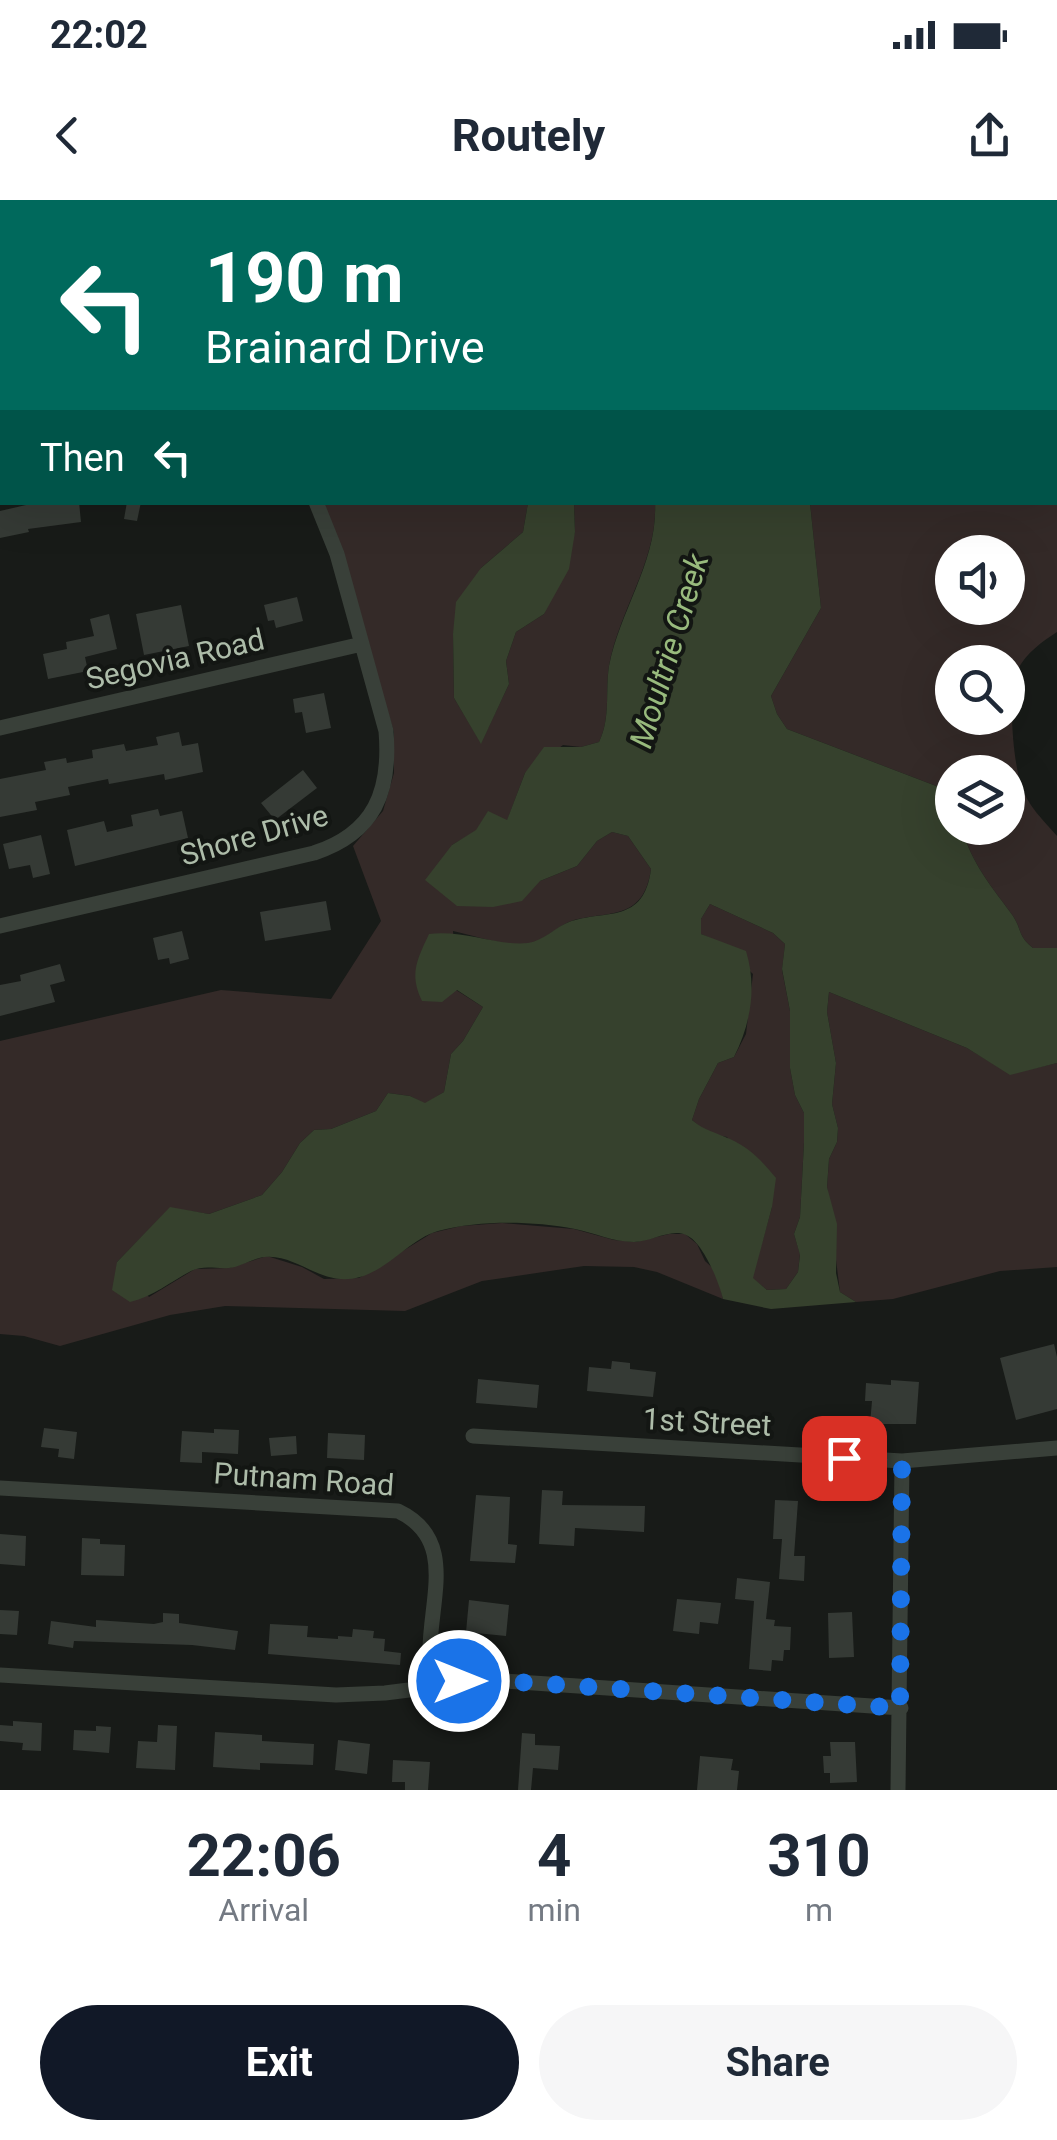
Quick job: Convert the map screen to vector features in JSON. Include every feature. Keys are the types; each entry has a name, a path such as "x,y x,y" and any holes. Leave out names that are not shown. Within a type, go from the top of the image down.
{"street":[{"name":"Shore Drive","path":"0,926 314,853 353,833 375,808 388,772 386,731 336,554 317,505"},
{"name":"Segovia Road","path":"0,728 362,644"},
{"name":"1st Street","path":"473,1436 902,1461 1057,1448"},
{"path":"898,1790 902,1461"},
{"name":"Putnam Road","path":"0,1488 398,1511 420,1524 435,1549 429,1656 436,1685"},
{"path":"0,1675 303,1693 385,1693 488,1680 900,1708"}],"shaded area":[{"path":"325,505 528,505 523,532 481,568 453,634 454,698 481,743 509,684 506,661 516,632 544,614 575,532 574,505 655,505 650,545 609,666 606,714 599,742 581,747 563,745 525,773 507,821 488,812 476,831 452,845 540,881 577,866 597,841 612,832 628,836 651,869 641,897 623,910 574,920 531,943 502,943 453,931 456,990 483,1007 451,1054 444,1092 425,1104 410,1096 388,1093 376,1111 331,1129 314,1130 262,1195 209,1214 170,1208 117,1262 149,1297 195,1269 229,1268 267,1256 324,1279 359,1278 432,1233 461,1226 502,1223 574,1229 636,1242 685,1234 717,1272 723,1299 657,1272 634,1267 584,1266 482,1281 405,1311 225,1306 170,1315 60,1346 0,1334 0,1041 221,990 331,999 381,921 353,846 383,811 394,773 394,732"},
{"path":"810,505 1057,505 1057,632 1025,659 1025,645 935,645 935,735 1013,735 1015,755 935,755 935,786 787,729 771,696 821,608"},
{"path":"1025,794 1057,836 1057,948 1033,948 968,845 1025,845"},
{"path":"710,904 773,933 785,944 782,970 790,1011 790,1068 795,1095 804,1113 800,1217 794,1234 800,1254 798,1272 786,1289 767,1290 752,1278 772,1207 727,1137 707,1133 692,1120 718,1063 734,1057 746,1034 753,974 721,943 701,934 701,919"},
{"path":"829,992 967,1048 1010,1074 1057,1063 1057,1267 1000,1271 893,1299 856,1302 840,1292 827,1187 829,1159 838,1128 832,1104 836,1063 827,1012"}],"water":[{"path":"528,505 574,505 575,532 569,569 544,614 516,632 506,661 509,684 481,744 454,698 456,602 481,568 523,532"},
{"name":"Moultrie Creek","path":"655,505 810,505 821,608 771,696 777,714 787,729 935,786 935,845 968,845 1025,940 1033,948 1057,948 1057,1063 1010,1075 967,1048 829,992 827,1012 836,1063 832,1104 838,1128 829,1159 827,1187 837,1224 836,1273 840,1292 856,1302 771,1309 723,1299 704,1254 686,1235 667,1234 626,1242 559,1226 524,1223 438,1231 360,1277 334,1278 288,1260 265,1257 234,1267 196,1269 130,1302 112,1290 117,1262 170,1207 209,1214 262,1195 314,1130 331,1129 376,1111 388,1093 425,1103 444,1092 451,1054 483,1007 457,990 442,1002 422,1001 416,967 429,934 528,943 569,922 621,912 640,899 651,869 628,836 612,832 597,841 577,866 540,881 522,901 493,907 457,906 425,880 452,845 476,830 488,811 507,820 525,773 544,747 581,747 599,742 605,724 614,645 645,565","holes":["710,904 773,933 785,944 782,969 790,1011 790,1068 795,1095 804,1113 800,1217 794,1234 800,1255 798,1272 786,1289 767,1290 753,1278 776,1178 744,1146 692,1120 718,1063 734,1057 745,1031 752,991 746,951 701,934 701,919"]}],"building":[{"path":"26,505 79,505 81,522 28,529 29,532 0,538 0,511"},
{"path":"126,505 140,505 137,521 124,519"},
{"path":"297,597 303,621 276,628 274,620 268,621 264,605"},
{"path":"181,605 189,646 144,655 136,614"},
{"path":"109,614 117,649 85,657 88,671 48,679 43,654 67,649 66,642 94,636 90,619"},
{"path":"324,693 331,728 306,733 302,712 295,713 293,699"},
{"path":"179,732 182,746 198,743 203,772 165,780 164,774 68,787 70,795 35,802 37,810 0,817 0,779 46,770 44,762 93,758 92,750 124,744 126,751 158,745 156,737"},
{"path":"303,770 317,788 275,820 261,803"},
{"path":"158,809 160,816 182,811 188,838 75,866 67,830 104,821 107,832 133,826 131,815"},
{"path":"41,835 50,874 33,878 30,865 9,869 3,844"},
{"path":"326,901 331,930 265,941 260,912"},
{"path":"182,931 189,959 170,964 169,958 158,960 153,938"},
{"path":"60,964 65,981 50,985 55,1002 0,1016 0,985 21,981 20,975"},
{"path":"1054,1344 1057,1409 1016,1420 1000,1358"},
{"path":"612,1361 630,1363 630,1369 656,1372 653,1397 587,1391 589,1367 611,1369"},
{"path":"478,1379 539,1385 537,1408 476,1403"},
{"path":"891,1380 919,1382 916,1424 870,1424 872,1401 865,1401 866,1383 891,1385"},
{"path":"44,1428 77,1432 74,1459 58,1457 59,1449 41,1447"},
{"path":"214,1429 239,1430 238,1454 202,1452 202,1463 180,1462 182,1431 214,1433"},
{"path":"328,1433 365,1435 364,1460 327,1458"},
{"path":"296,1436 297,1454 271,1456 269,1438"},
{"path":"542,1490 563,1491 562,1505 645,1506 644,1532 575,1528 574,1546 539,1544"},
{"path":"476,1495 510,1497 508,1544 517,1545 515,1563 470,1561"},
{"path":"775,1500 798,1501 794,1556 805,1556 804,1581 779,1579 782,1539 773,1539"},
{"path":"0,1534 26,1536 25,1566 0,1564"},
{"path":"82,1538 100,1539 100,1544 125,1545 124,1576 81,1575"},
{"path":"737,1578 770,1582 766,1619 775,1620 774,1626 791,1627 790,1650 784,1650 783,1661 772,1660 771,1671 749,1669 754,1601 735,1599"},
{"path":"677,1599 721,1603 718,1624 700,1622 699,1634 673,1631"},
{"path":"469,1600 509,1605 506,1636 466,1632"},
{"path":"0,1610 19,1611 17,1635 0,1634"},
{"path":"852,1612 854,1657 829,1658 828,1613"},
{"path":"163,1613 179,1614 179,1623 238,1631 235,1650 74,1641 73,1648 48,1644 51,1621 96,1627 96,1620 154,1624 163,1622"},
{"path":"270,1624 308,1626 307,1637 338,1639 352,1637 353,1629 374,1631 373,1638 385,1639 384,1651 401,1653 400,1665 268,1654"},
{"path":"13,1721 42,1723 41,1751 22,1750 23,1743 0,1741 0,1725 13,1726"},
{"path":"158,1725 177,1726 175,1770 136,1768 138,1741 157,1742"},
{"path":"96,1726 111,1727 109,1753 73,1750 74,1730 96,1731"},
{"path":"215,1732 262,1735 262,1741 314,1744 313,1765 260,1763 260,1770 213,1767"},
{"path":"522,1733 535,1734 535,1745 560,1746 558,1770 533,1768 531,1790 518,1790"},
{"path":"338,1740 370,1744 367,1774 335,1770"},
{"path":"830,1742 855,1742 857,1782 830,1783 830,1773 824,1773 823,1756 831,1756"},
{"path":"700,1756 733,1759 731,1770 739,1771 737,1790 697,1790"},
{"path":"393,1760 430,1762 428,1790 405,1790 405,1782 392,1782"}],"route":[{"path":"459,1681 900,1708 902,1461 844,1458"}]}
